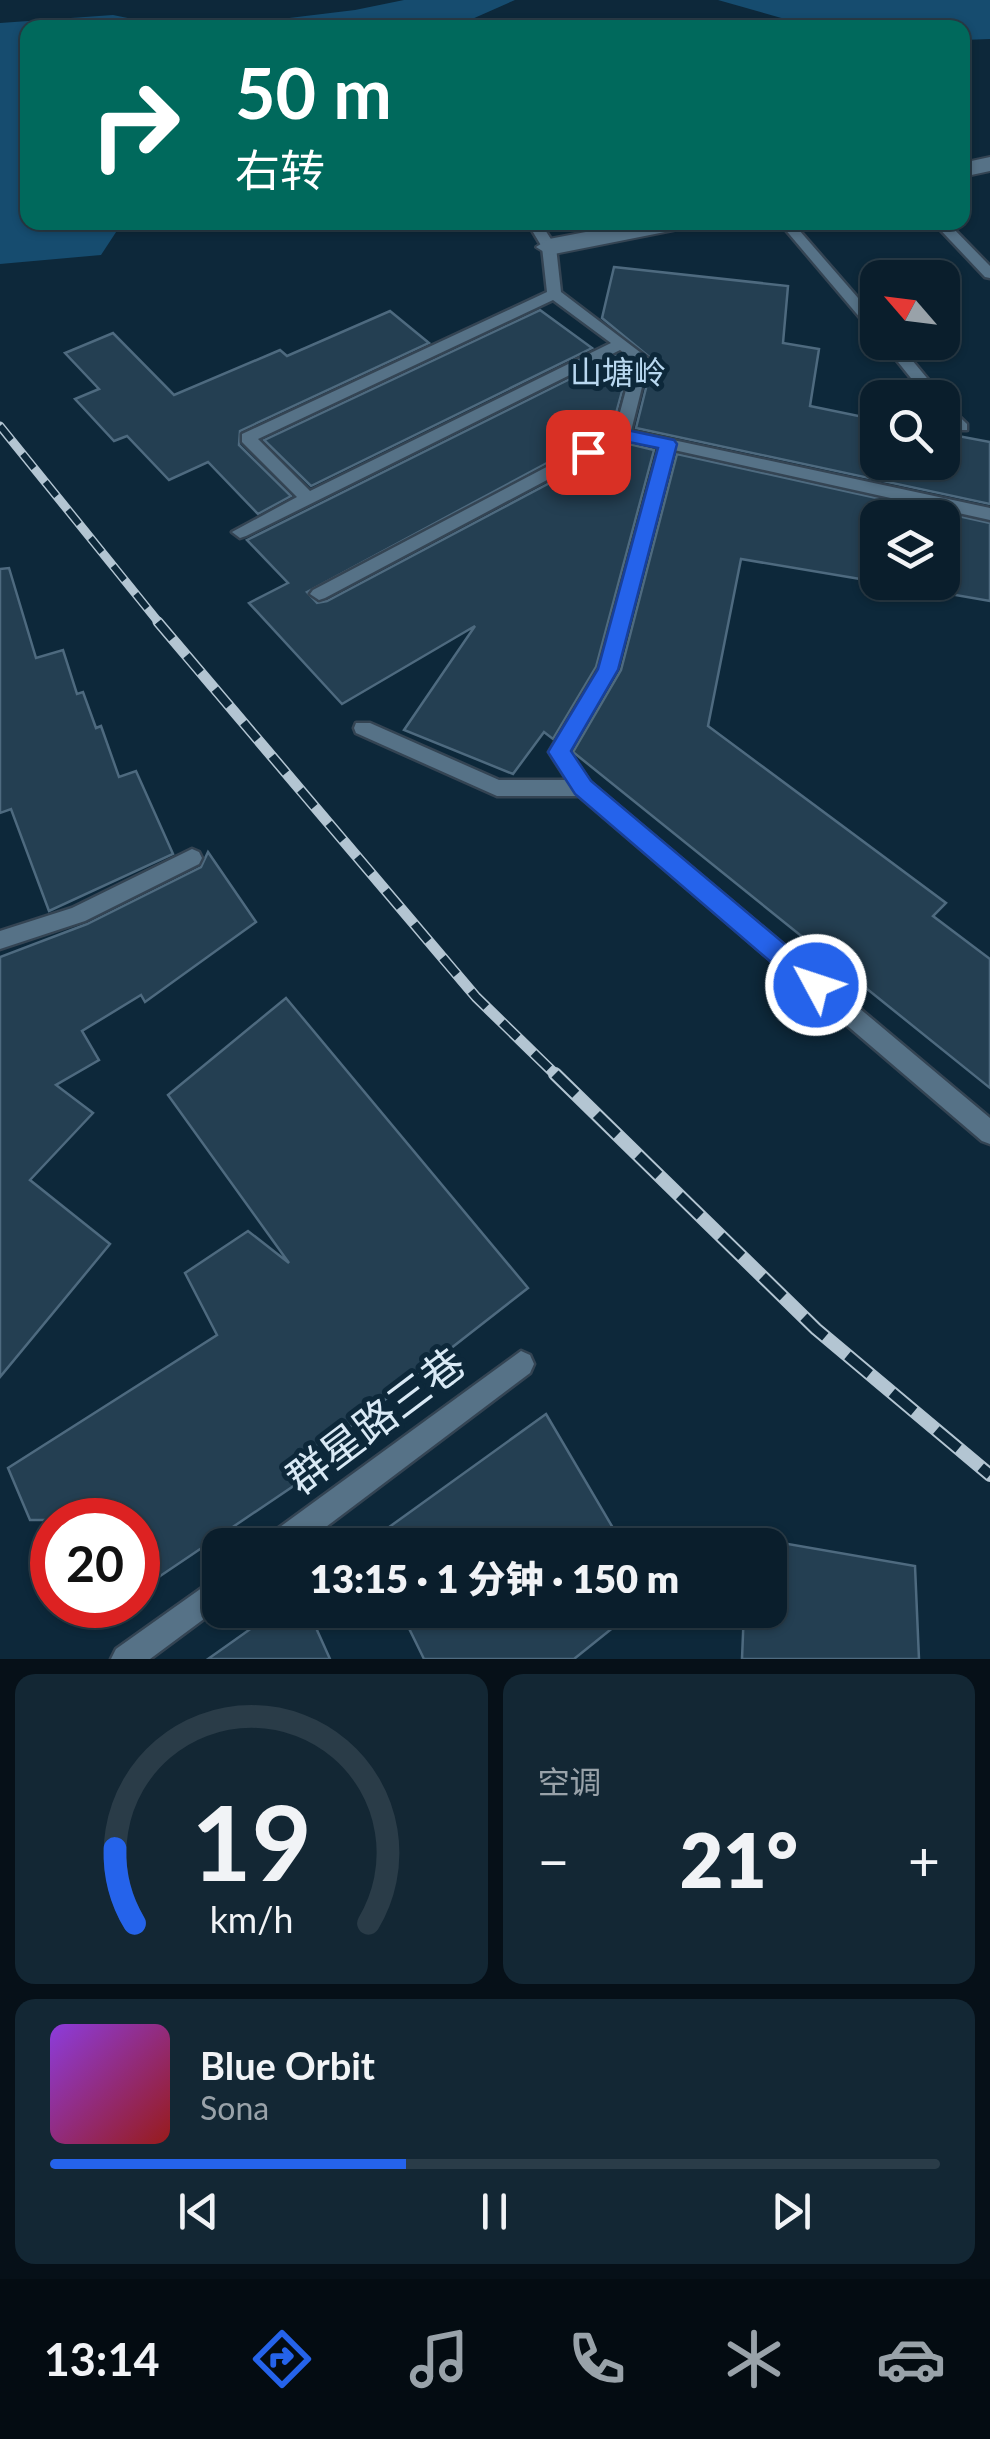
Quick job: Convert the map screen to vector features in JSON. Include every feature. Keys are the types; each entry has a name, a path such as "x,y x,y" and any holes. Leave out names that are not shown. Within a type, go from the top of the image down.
{"street":[{"path":"550,247 638,230"}],"lane":[{"path":"538,230 550,247 554,294 642,359 622,434"},
{"path":"792,230 860,309"},
{"path":"947,230 990,274"},
{"path":"308,498 248,438 554,294"},
{"path":"240,532 620,344"},
{"path":"903,360 921,380"},
{"path":"319,594 622,434 990,514"},
{"path":"668,444 608,670 559,752 583,788 990,1133"},
{"path":"363,728 496,788 583,788"},
{"path":"2,932 78,915 192,858"},
{"name":"群星路三巷","path":"302,1528 521,1364"},
{"path":"126,1659 202,1602"}],"shaded area":[{"path":"404,0 515,0 470,20 273,20"},
{"path":"718,0 990,0 990,39 970,40 970,20 788,20"},
{"path":"113,15 138,20 42,20"},
{"path":"20,22 20,230 117,230 101,255 0,264 0,23"}],"building":[{"path":"614,267 788,286 783,343 819,349 810,406 860,416 860,476 636,428 653,360 602,318"},
{"path":"540,310 592,348 311,486 264,440"},
{"path":"390,311 429,343 240,431 239,445 291,496 258,514 208,462 169,480 127,436 114,441 75,399 99,389 65,353 113,333 174,395 280,350 287,356"},
{"path":"620,354 630,362 612,428 307,592 317,603 327,601 625,443 654,450 596,667 553,739 544,732 513,774 404,730 475,626 342,704 249,603 288,583 247,540"},
{"path":"960,436 990,442 990,504 878,480 960,480"},
{"path":"677,454 886,500 860,500 860,579 741,559 708,726 946,903 933,916 990,959 990,1088 573,752 621,670"},
{"path":"960,516 990,523 990,601 960,596"},
{"path":"9,568 36,658 63,650 77,694 83,692 96,728 101,726 119,777 136,771 173,854 49,911 11,809 0,813 0,569"},
{"path":"208,852 256,922 145,1002 141,995 82,1031 99,1060 56,1085 93,1113 30,1180 110,1244 0,1377 0,957 87,924 201,867"},
{"path":"286,998 528,1288 290,1474 295,1485 231,1528 202,1528 202,1548 160,1576 160,1498 30,1498 30,1520 8,1468 217,1335 185,1273 248,1231 289,1263 168,1095"},
{"path":"546,1414 613,1528 388,1528"},
{"path":"787,1544 915,1566 919,1659 742,1659 743,1628 787,1628"},
{"path":"252,1628 316,1628 330,1659 208,1659"},
{"path":"409,1628 613,1628 574,1659 424,1659"}],"railway":[{"path":"0,426 160,624"},
{"path":"158,622 476,997 558,1077"},
{"path":"555,1074 816,1329 990,1475"}],"district":[{"name":"山塘岭","path":"618,371"}],"route":[{"path":"588,452 622,434 668,444 608,670 559,752 583,788 816,985"}]}
